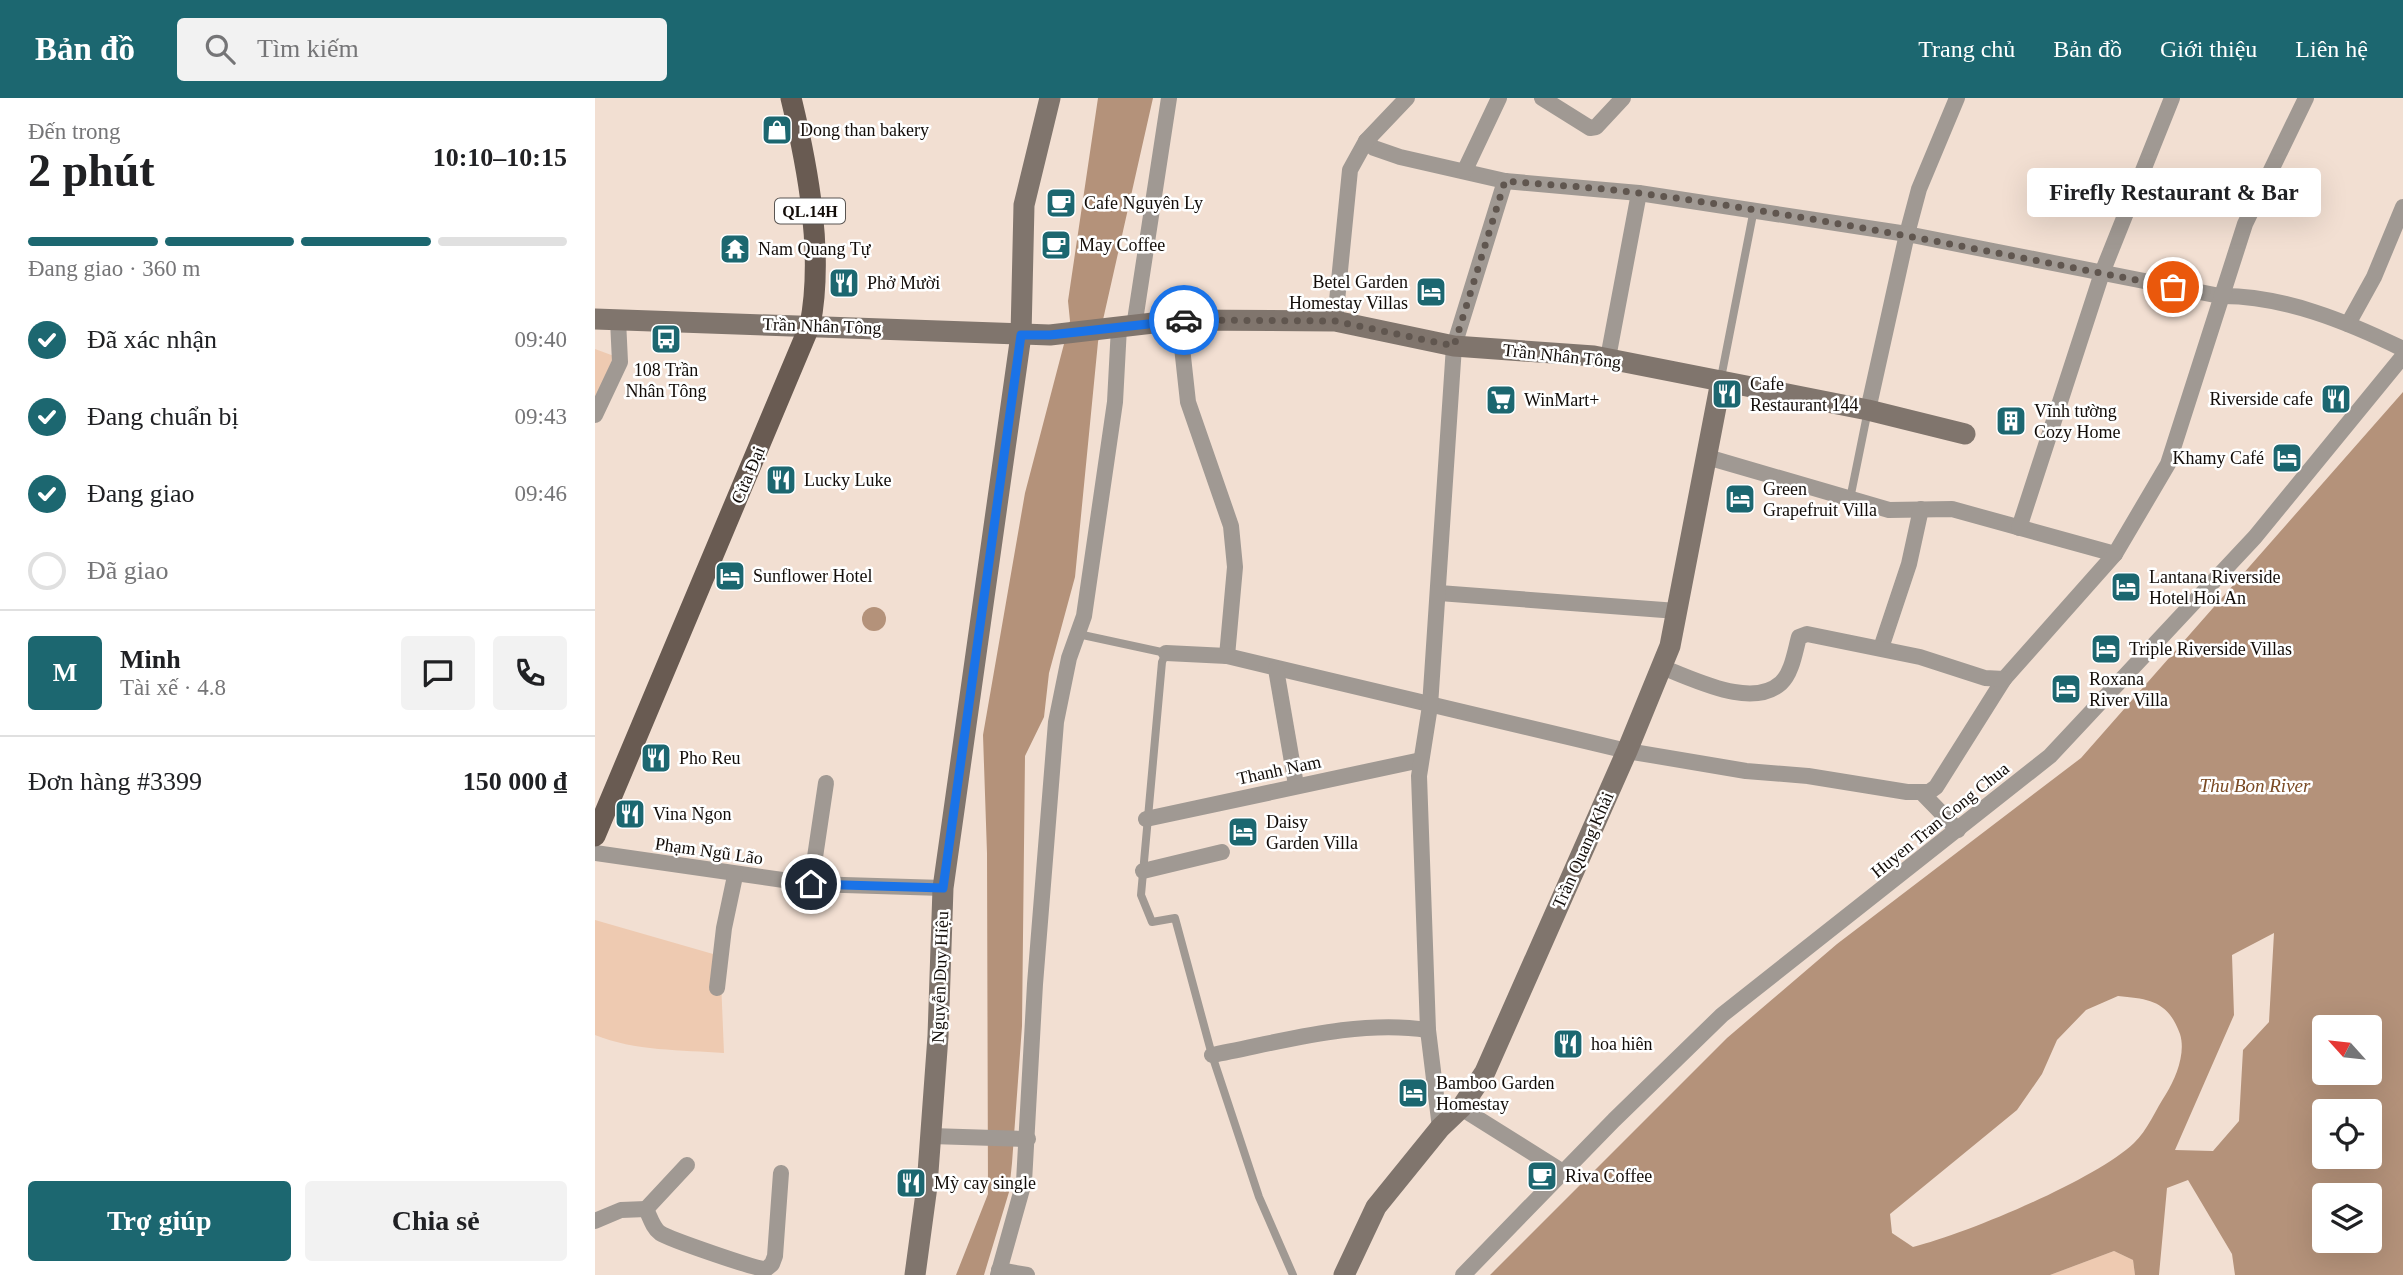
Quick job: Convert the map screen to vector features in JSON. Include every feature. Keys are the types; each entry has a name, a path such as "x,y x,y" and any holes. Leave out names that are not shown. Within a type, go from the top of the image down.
{"main road":[{"name":"Cửa Đại","path":"595,836 810,326 817,289 804,154 791,98"}],"street":[{"name":"Nguyễn Duy Hiệu","path":"915,1275 931,1136 938,1036 943,888 1021,335 1024,205 1050,98"},
{"path":"1027,1275 999,1273 1024,1182 1035,984 1056,722 1069,658 1084,616 1099,522 1123,327 1169,98"},
{"path":"1335,321 1350,170 1366,141 1407,98"},
{"path":"1465,170 1499,98"},
{"path":"1542,98 1590,128 1596,127 1623,98"},
{"path":"1868,410 1919,189 1957,98"},
{"path":"2019,528 2102,273 2172,98"},
{"path":"1923,794 1936,786 2004,679 2115,554 2168,464 2245,225 2306,98"},
{"path":"1366,141 1374,148 1400,157 1505,181 1639,193 1753,209 1907,234 2220,296 2249,296 2348,324 2403,349"},
{"path":"1440,1128 1428,1030 1419,819 1421,760 1430,706 1454,346 1505,181"},
{"path":"1608,359 1639,193"},
{"path":"2348,324 2374,277 2403,207"},
{"name":"Trần Nhân Tông","path":"595,319 1021,335 1050,335 1179,320 1335,321 1454,346 1608,359 1868,410 1965,434"},
{"path":"595,415 620,362 618,320"},
{"path":"1179,320 1188,402 1231,526 1235,580 1227,656"},
{"name":"Huyen Tran Cong Chua","path":"1463,1275 1722,1015 2050,756 2097,709 2255,537 2403,356"},
{"name":"Trần Quang Khải","path":"1345,1275 1376,1207 1440,1128 1461,1108 1485,1072 1627,751 1670,646 1721,381"},
{"path":"1707,457 1889,510 1952,509 2115,554"},
{"path":"1881,648 1909,564 1921,509"},
{"path":"1439,593 1677,611"},
{"path":"1661,667 1741,695 1772,688 1781,683 1788,673 1802,635 1881,648 1985,678 2004,679"},
{"path":"1166,653 1227,656 1627,751 1746,771 1808,776 1923,794 1958,830"},
{"path":"1276,669 1296,785"},
{"name":"Thanh Nam","path":"1146,819 1421,760"},
{"path":"811,884 826,783"},
{"path":"1143,871 1222,852"},
{"name":"Phạm Ngũ Lão","path":"595,853 735,876 811,884 943,888"},
{"path":"717,988 724,928 735,876"},
{"path":"1212,1055 1349,1030 1405,1026 1428,1030"},
{"path":"1461,1108 1563,1172"},
{"path":"931,1136 1028,1139"},
{"path":"595,1221 621,1210 646,1209 687,1165"},
{"path":"646,1209 656,1230 662,1234 746,1271 759,1270 772,1264 781,1172"}],"lane":[{"path":"1721,381 1753,209"},
{"path":"1850,499 1868,410"},
{"path":"1077,634 1166,653 1162,662 1141,895 1153,922 1175,918 1212,1055 1259,1196 1293,1275"}],"shaded area":[{"path":"595,349 614,356 595,399"},
{"path":"595,920 720,956 724,1053 642,1047 595,1035"},
{"path":"2114,1251 2133,1260 2135,1275 2050,1275"}],"water":[{"path":"1098,98 1153,98 1098,342 1075,577 1049,673 1044,717 1025,756 1022,1026 1009,1192 984,1275 956,1275 988,1194 987,853 983,735 1025,493 1070,321 1068,301"},
{"name":"Thu Bon River","path":"2403,392 2403,1275 2235,1275 2232,1254 2188,1180 2167,1188 2159,1275 2135,1275 2133,1260 2114,1251 2050,1275 1490,1275 1727,1038 1837,944 2081,758","holes":["2274,933 2269,1022 2243,1050 2239,1121 2213,1151 2175,1150 2234,1015 2232,955","2118,996 2149,1001 2164,1008 2175,1023 2182,1041 2181,1057 2170,1088 2139,1138 2115,1158 2090,1173 1996,1218 1913,1247 1892,1233 1890,1214 2017,1110 2042,1074 2057,1040 2086,1010"]},
{"path":"874,607 885,614 886,619 879,630 874,631 863,624 862,619 869,608"}],"way so far":[{"path":"1184,320 1335,321 1454,346 1469,290 1505,181 1634,192 1907,234 2173,287"}],"place":[{"name":"Dong than bakery","path":"777,130"},
{"name":"Cafe Nguyên Ly","path":"1061,203"},
{"name":"May Coffee","path":"1056,245"},
{"name":"Nam Quang Tự","path":"735,249"},
{"name":"Phở Mười","path":"844,283"},
{"name":"Firefly Restaurant & Bar","path":"2173,287"},
{"name":"Betel Garden Homestay Villas","path":"1431,292"},
{"name":"108 Trần Nhân Tông","path":"666,339"},
{"name":"Cafe Restaurant 144","path":"1727,394"},
{"name":"Riverside cafe","path":"2336,399"},
{"name":"WinMart+","path":"1501,400"},
{"name":"Vĩnh tường Cozy Home","path":"2011,421"},
{"name":"Khamy Café","path":"2287,458"},
{"name":"Lucky Luke","path":"781,480"},
{"name":"Green Grapefruit Villa","path":"1740,499"},
{"name":"Sunflower Hotel","path":"730,576"},
{"name":"Lantana Riverside Hotel Hoi An","path":"2126,587"},
{"name":"Triple Riverside Villas","path":"2106,649"},
{"name":"Roxana River Villa","path":"2066,689"},
{"name":"Pho Reu","path":"656,758"},
{"name":"Vina Ngon","path":"630,814"},
{"name":"Daisy Garden Villa","path":"1243,832"},
{"name":"hoa hiên","path":"1568,1044"},
{"name":"Bamboo Garden Homestay","path":"1413,1093"},
{"name":"Riva Coffee","path":"1542,1176"},
{"name":"Mỳ cay single","path":"911,1183"}],"route":[{"path":"811,884 943,888 1021,335 1050,335 1184,320"}]}
